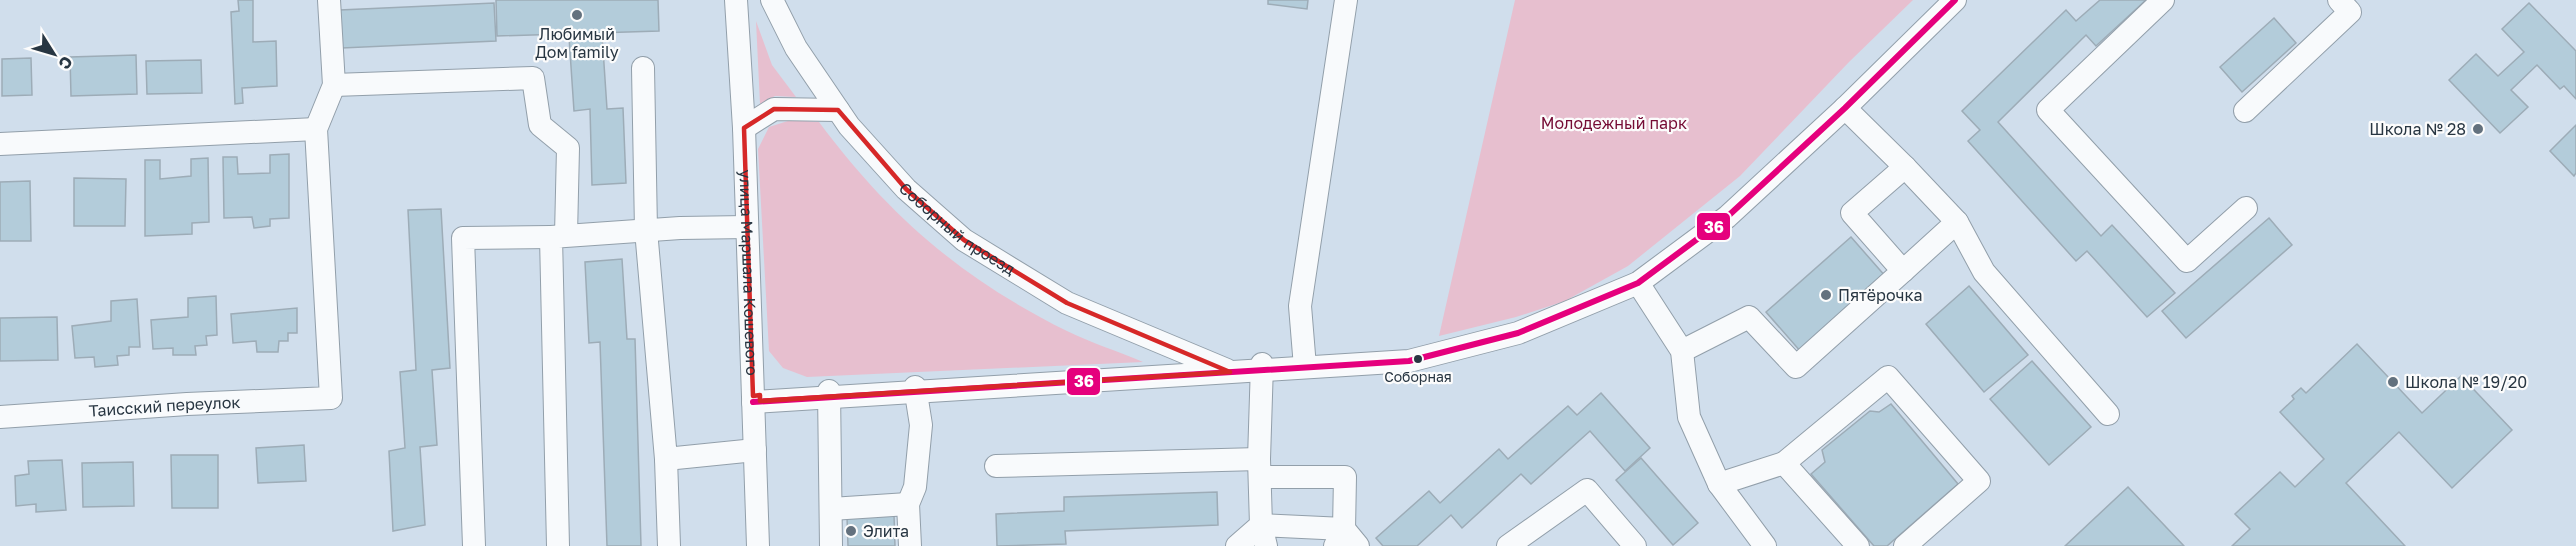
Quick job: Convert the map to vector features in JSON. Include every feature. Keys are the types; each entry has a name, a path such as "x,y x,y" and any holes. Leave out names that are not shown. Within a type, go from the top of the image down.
{"street":[{"path":"0,144 316,129 334,85 329,0"},
{"name":"улица Маршала Кошевого","path":"736,0 747,126 747,226 756,399 758,546"},
{"path":"746,0 747,126 756,399 766,546"},
{"name":"Соборный проезд","path":"772,0 796,48 849,126 906,189 964,240 1066,303 1226,369"},
{"path":"1305,364 1300,306 1346,0"},
{"path":"756,399 1262,367 1407,355 1515,327 1638,276 1718,214 1840,102 1942,0"},
{"path":"1305,364 1409,362 1518,333 1638,283 1726,217 1845,108 1955,0"},
{"path":"2163,0 2048,110 2187,261 2246,208"},
{"path":"2245,111 2350,12 2339,0"},
{"path":"644,68 646,230 666,459 669,546"},
{"path":"334,85 533,78 540,125 568,148 558,236 558,546"},
{"path":"1845,108 1957,222 1984,272 2108,414"},
{"path":"747,126 774,109 838,110"},
{"name":"Таисский переулок","path":"0,417 187,404 331,398 316,129"},
{"path":"1903,271 1852,213 1905,167"},
{"path":"1682,351 1749,317 1796,367 1957,222"},
{"path":"474,546 464,238 558,236 747,226"},
{"path":"1638,283 1682,351 1689,417 1719,484 1765,546"},
{"path":"1262,367 1260,468 1263,535"},
{"path":"1719,484 1784,463 1888,377 1980,481 1905,546"},
{"path":"910,546 908,504 915,487 921,424 915,389"},
{"path":"829,394 831,546"},
{"path":"666,459 755,450"},
{"path":"1784,463 1858,546"},
{"path":"996,466 1260,468 1345,477 1339,537"},
{"path":"1508,546 1587,490 1635,546"},
{"path":"831,509 908,504"},
{"path":"1237,546 1263,535 1339,537 1358,546"}],"highlighted area":[{"path":"774,109 838,110 906,189 964,240 1067,303 1230,372 915,391 760,401 760,395 753,396 744,128"}],"green space":[{"name":"Молодежный парк","path":"1515,0 1913,0 1849,62 1740,176 1628,266 1565,301 1516,317 1439,336"},
{"path":"756,21 772,65 796,97 775,96 760,104"},
{"path":"791,120 819,122 845,156 901,216 961,267 994,290 1067,331 1143,362 807,377 783,368 769,351 758,149 769,127"}],"building":[{"path":"238,0 253,0 253,42 276,41 277,86 242,88 243,103 235,104 231,12 239,11"},
{"name":"Любимый Дом family","path":"496,0 658,0 659,31 497,36"},
{"path":"1268,0 1308,0 1307,9 1268,4"},
{"path":"2100,0 2146,0 2096,46 2086,35 1998,122 2101,236 2112,225 2175,293 2147,317 2087,251 2076,261 1968,141 1980,130 1962,111 2066,10 2076,21"},
{"path":"494,3 496,41 342,48 340,10"},
{"path":"2529,3 2576,51 2576,99 2564,86 2560,89 2537,65 2511,90 2528,107 2500,133 2449,80 2476,54 2498,76 2524,52 2502,29"},
{"path":"2274,18 2296,43 2242,92 2220,67"},
{"path":"602,34 607,109 623,108 626,183 592,185 590,109 574,111 569,37"},
{"path":"136,55 137,94 71,96 70,57"},
{"path":"31,58 32,95 2,96 2,59"},
{"path":"201,60 202,93 147,94 146,61"},
{"path":"2576,125 2576,173 2574,176 2550,151"},
{"path":"289,154 289,218 270,219 270,226 254,228 252,217 224,218 223,157 237,157 238,174 270,173 270,155"},
{"path":"208,158 209,222 192,223 192,234 145,236 145,160 160,160 160,179 191,176 191,159"},
{"path":"74,178 126,179 125,226 74,226"},
{"path":"30,181 31,241 0,241 0,182"},
{"path":"441,209 450,368 432,370 437,445 420,447 425,525 393,531 389,451 405,448 400,372 416,370 408,210"},
{"path":"2269,218 2292,245 2186,338 2162,311"},
{"name":"Пятёрочка","path":"1851,237 1886,277 1801,352 1766,312"},
{"path":"622,259 627,339 635,339 641,546 607,546 600,342 589,343 585,262"},
{"path":"1969,286 2028,355 1984,392 1926,324"},
{"path":"216,296 217,335 206,336 207,345 195,346 196,355 173,355 173,348 153,349 151,320 188,317 188,298"},
{"path":"137,299 140,347 129,347 129,355 117,356 118,365 95,367 94,357 75,358 72,326 111,321 111,301"},
{"path":"297,308 297,333 288,333 288,341 279,341 278,352 257,352 256,341 233,343 231,314"},
{"path":"57,317 58,360 0,361 0,318"},
{"path":"2357,344 2422,413 2461,376 2512,430 2452,488 2399,432 2346,483 2405,546 2232,546 2250,529 2235,514 2280,472 2295,487 2324,459 2280,412 2294,399 2292,396 2301,388 2306,393"},
{"path":"2032,361 2091,427 2049,465 1990,399"},
{"path":"1601,393 1650,448 1625,471 1590,431 1531,484 1521,474 1462,528 1451,515 1417,546 1383,546 1376,538 1429,491 1440,503 1499,449 1508,459 1568,406 1577,415"},
{"path":"1891,404 1958,484 1887,546 1874,546 1811,474 1825,462 1822,450 1870,411 1879,412"},
{"path":"304,445 306,481 258,483 256,448"},
{"path":"171,455 218,455 218,508 172,508"},
{"path":"1641,458 1698,523 1673,545 1616,480"},
{"path":"62,460 66,510 36,512 36,504 16,506 15,476 29,474 28,461"},
{"path":"133,462 134,506 83,507 82,463"},
{"path":"2128,487 2184,546 2065,546"},
{"path":"1217,492 1218,525 1065,531 1066,544 997,546 996,514 1064,511 1064,497"},
{"path":"894,515 895,546 848,546 847,517"}],"transit line":[{"name":"36","path":"753,402 1409,361 1518,333 1638,283 1727,217 1845,108 1955,0"}],"place":[{"name":"Любимый Дом family","path":"577,15"},
{"name":"Школа № 28","path":"2478,129"},
{"name":"Пятёрочка","path":"1826,295"},
{"name":"Соборная","path":"1418,359"},
{"name":"Школа № 19/20","path":"2393,382"},
{"name":"Элита","path":"851,531"}]}
